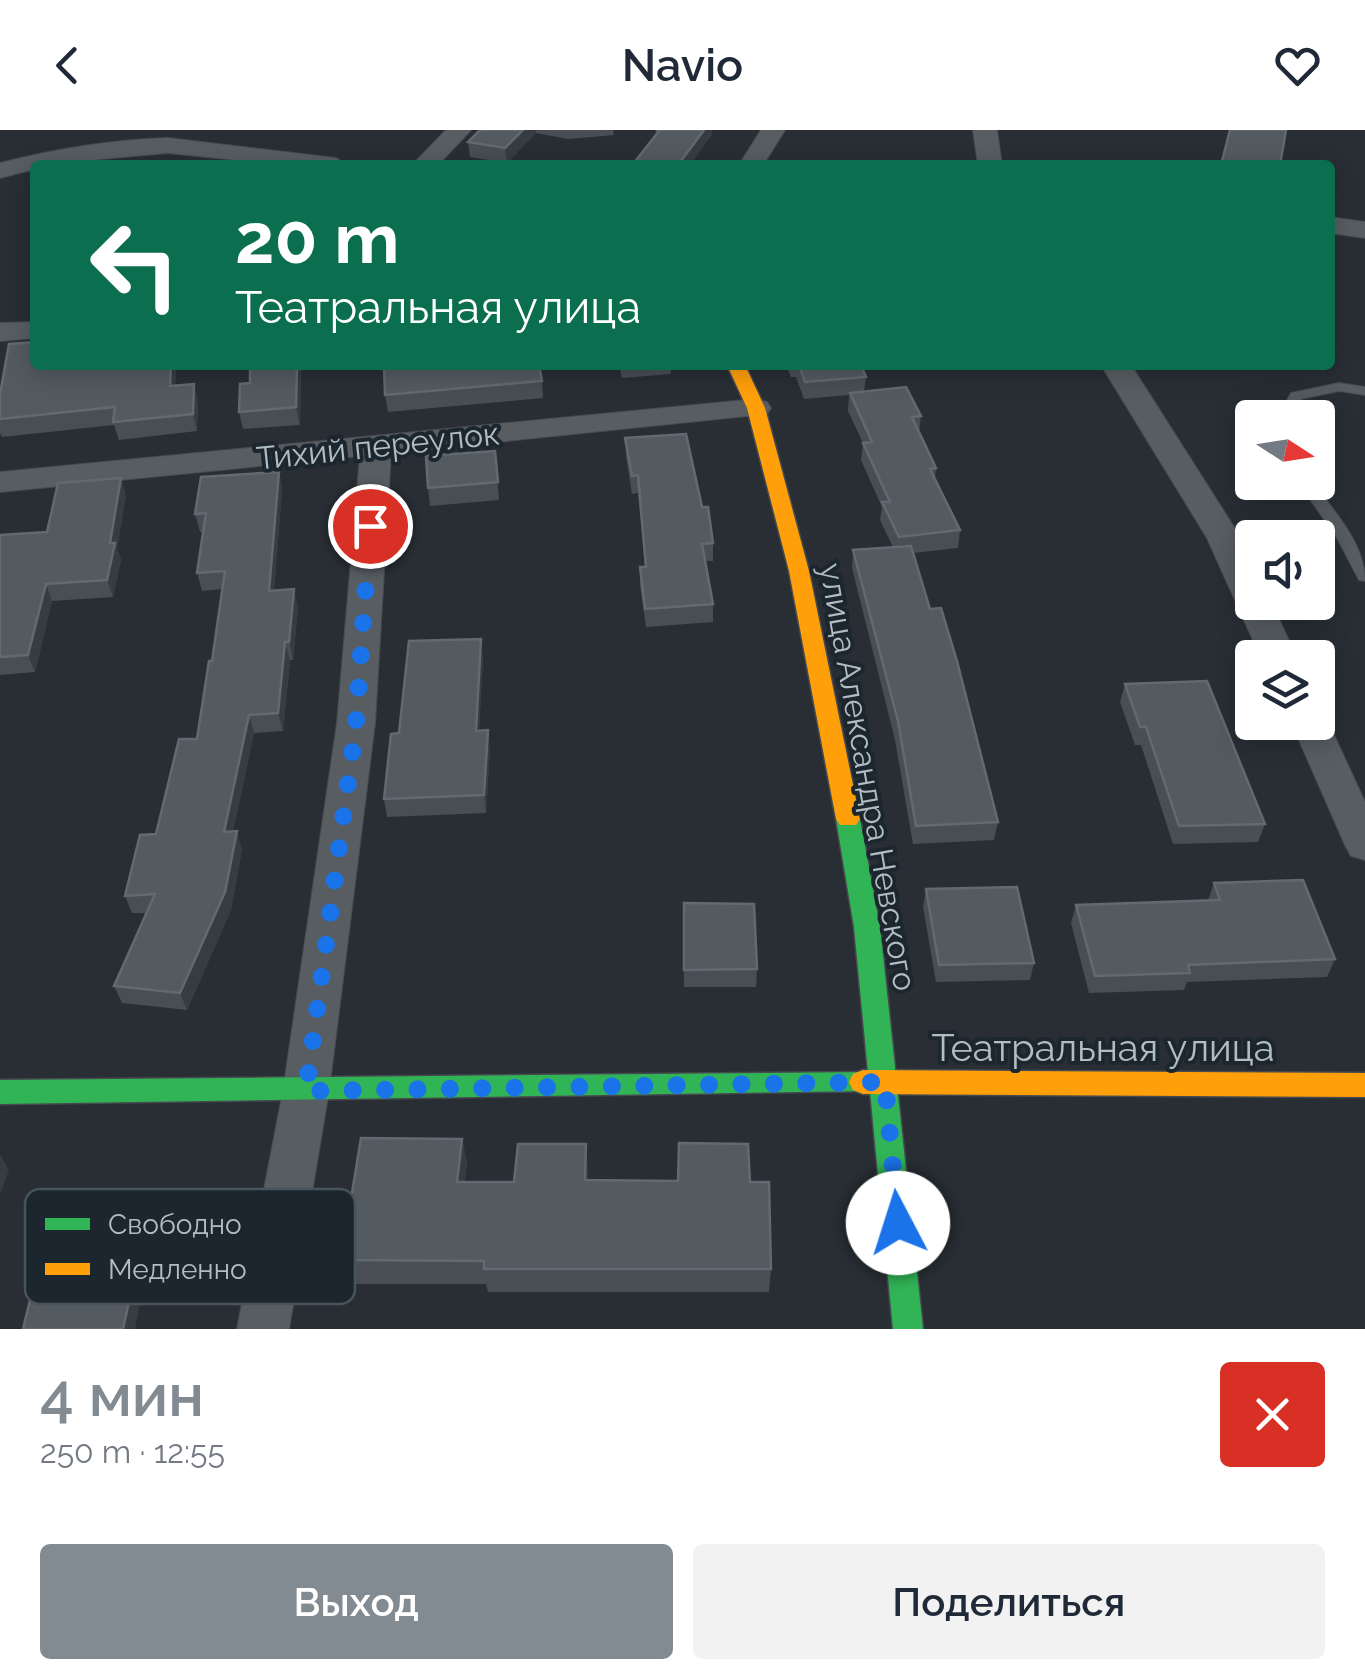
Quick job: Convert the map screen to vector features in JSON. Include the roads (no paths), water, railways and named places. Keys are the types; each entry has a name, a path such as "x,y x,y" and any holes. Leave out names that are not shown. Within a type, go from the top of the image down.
{"street":[{"path":"237,152 266,130"},
{"path":"429,160 460,130"},
{"path":"754,160 773,130"},
{"path":"985,130 989,160"},
{"path":"37,160 146,146 298,160"},
{"path":"0,170 30,162"},
{"path":"1335,226 1365,230"},
{"path":"0,332 30,330"},
{"name":"улица Александра Невского","path":"738,370 756,408 799,572 843,789 867,928 908,1329"},
{"path":"1119,370 1224,538 1235,562"},
{"name":"Тихий переулок","path":"0,482 756,408"},
{"path":"288,1189 306,1091 356,724 376,447"},
{"path":"1316,740 1365,845"},
{"name":"Театральная улица","path":"0,1092 885,1082 1365,1086"},
{"path":"263,1329 268,1304"}],"lane":[{"path":"1294,400 1296,396 1339,387 1365,391"},
{"path":"1317,500 1344,537 1365,576"}]}
